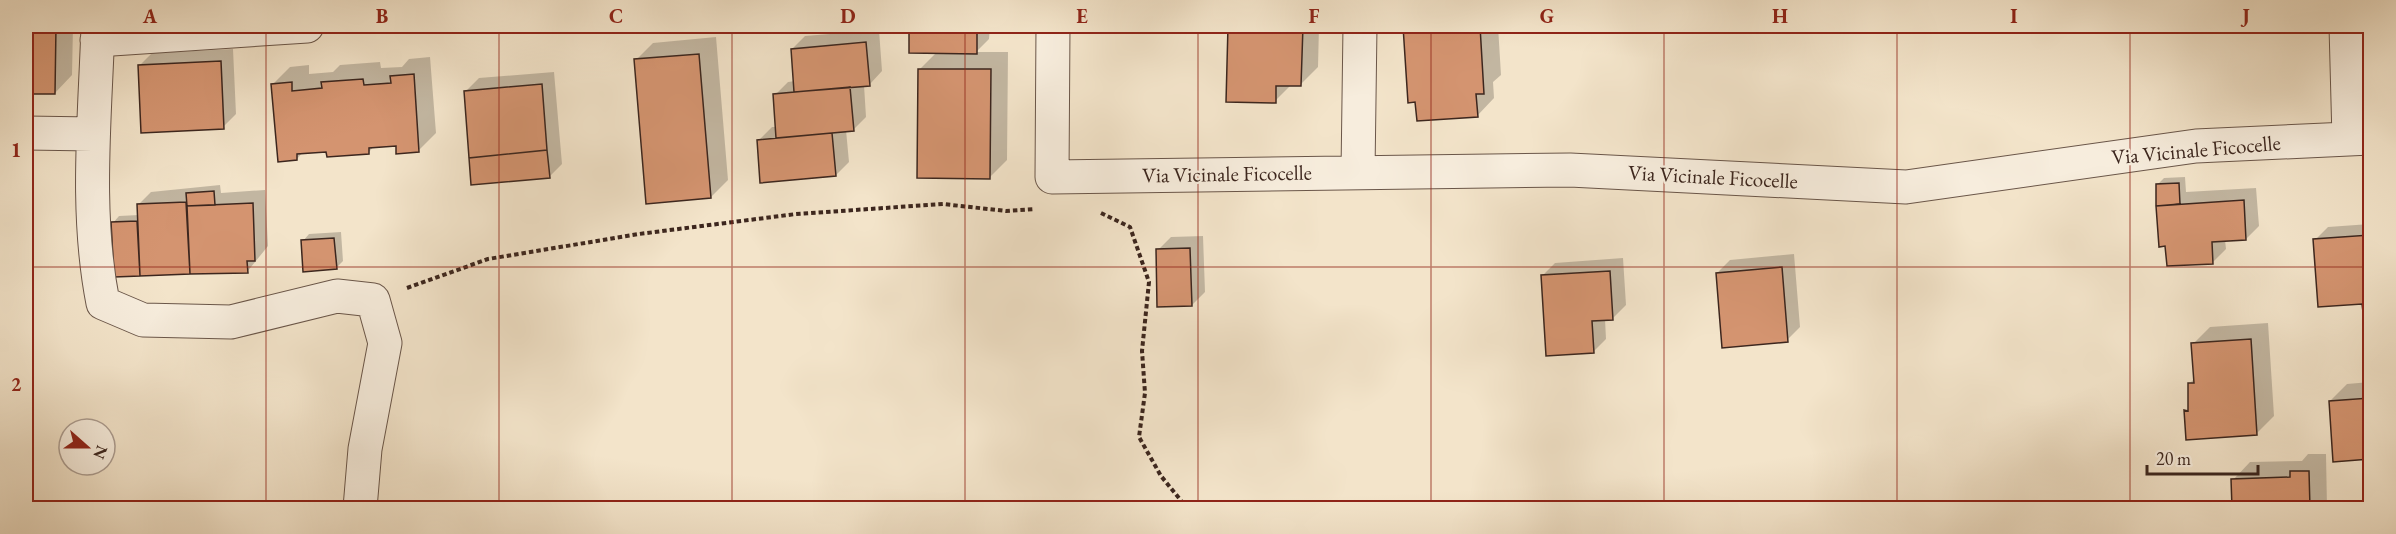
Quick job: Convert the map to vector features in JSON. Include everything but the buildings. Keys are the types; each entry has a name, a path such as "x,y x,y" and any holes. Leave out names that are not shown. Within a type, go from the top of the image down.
{"street":[{"path":"307,26 97,33 93,134 94,259 103,303 143,320 231,322 337,296 373,300 385,343 365,449 360,508"},
{"name":"Via Vicinale Ficocelle","path":"1053,26 1052,177 1570,170 1906,187 2196,146 2360,138"},
{"path":"1358,172 1360,26"},
{"path":"2346,26 2360,138"},
{"path":"26,133 93,134"}],"path":[{"path":"373,300 488,259 639,234 796,214 943,204 1006,211 1041,209"},
{"path":"1098,212 1130,227 1149,282 1142,351 1145,393 1139,437 1161,476 1187,508"}]}
